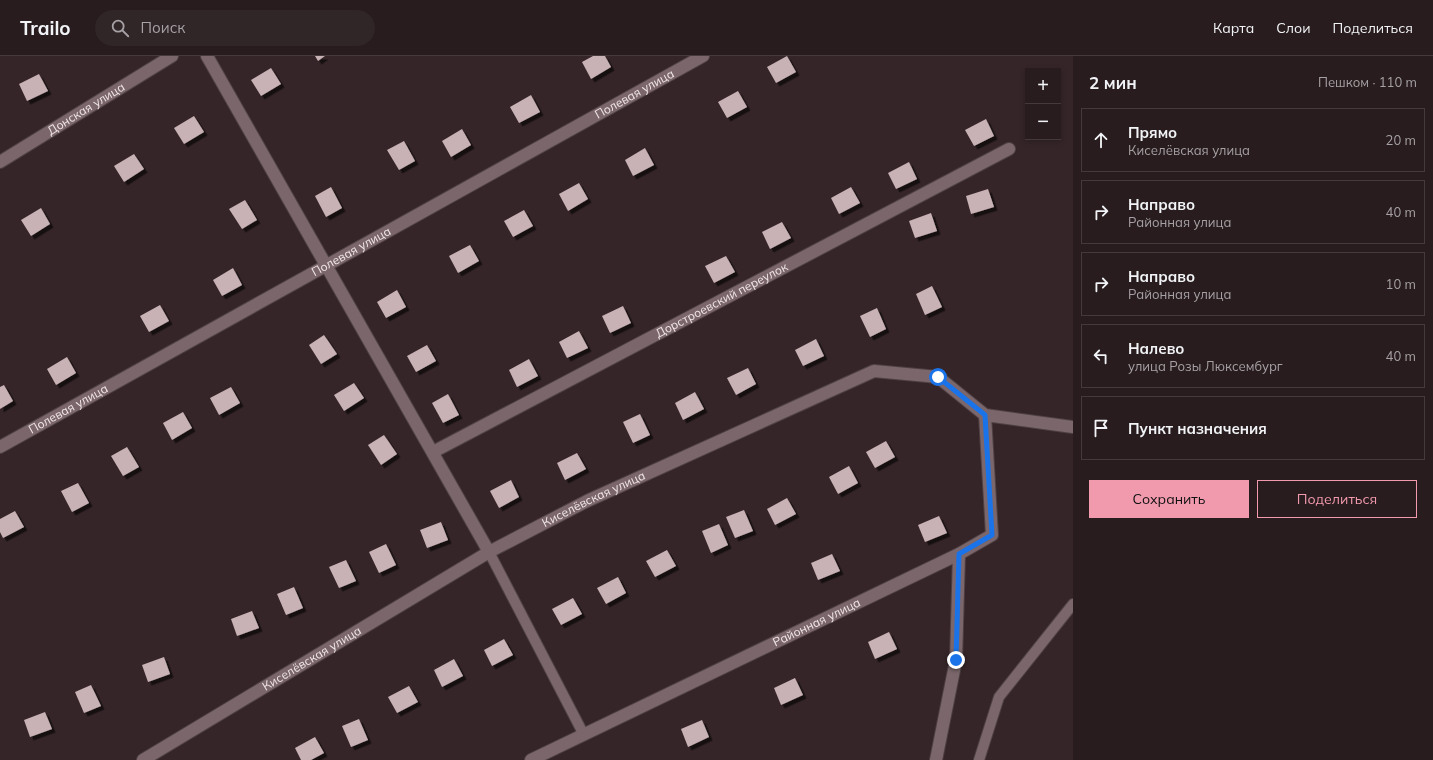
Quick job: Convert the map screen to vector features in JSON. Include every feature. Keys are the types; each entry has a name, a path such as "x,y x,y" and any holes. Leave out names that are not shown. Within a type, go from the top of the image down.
{"street":[{"name":"Донская улица","path":"0,162 172,56"},
{"path":"207,56 490,552"},
{"name":"Полевая улица","path":"0,447 703,56"},
{"name":"Дорстроевский переулок","path":"433,452 1009,149"},
{"name":"Киселёвская улица","path":"143,760 490,552 587,501 874,371 938,377 985,415"},
{"path":"985,415 1073,427"},
{"name":"Районная улица","path":"532,760 959,554 992,535 985,415"},
{"path":"936,760 956,660 959,554"}],"lane":[{"path":"490,552 584,735"},
{"path":"979,760 999,698 1073,604"}],"building":[{"path":"315,56 325,56 318,61"},
{"path":"593,56 605,56 611,67 591,79 582,62"},
{"path":"787,56 796,72 776,83 767,67"},
{"path":"271,68 281,84 261,96 251,80"},
{"path":"39,74 48,91 27,101 19,84"},
{"path":"738,91 747,107 727,118 718,102"},
{"path":"531,95 540,112 519,123 510,107"},
{"path":"194,116 204,132 184,144 174,128"},
{"path":"986,119 994,136 974,146 965,130"},
{"path":"462,129 471,145 451,157 442,141"},
{"path":"404,141 415,161 399,170 387,150"},
{"path":"645,148 654,165 633,176 625,160"},
{"path":"134,154 144,169 124,182 114,166"},
{"path":"909,162 917,179 896,189 888,173"},
{"path":"579,183 588,199 568,211 559,194"},
{"path":"331,187 342,208 326,217 315,196"},
{"path":"851,187 860,203 839,214 831,198"},
{"path":"988,189 994,207 971,214 966,196"},
{"path":"245,200 257,220 242,229 229,209"},
{"path":"41,208 50,224 31,236 21,220"},
{"path":"524,210 533,226 513,237 504,221"},
{"path":"931,213 937,231 915,238 909,221"},
{"path":"782,222 791,238 770,249 762,232"},
{"path":"470,245 479,261 458,273 449,256"},
{"path":"726,256 735,272 714,283 705,266"},
{"path":"233,268 242,285 222,296 213,280"},
{"path":"932,286 942,307 925,315 916,294"},
{"path":"397,290 406,307 386,318 377,302"},
{"path":"160,305 169,321 149,332 140,316"},
{"path":"623,306 631,323 610,333 602,316"},
{"path":"877,308 886,329 870,337 860,316"},
{"path":"579,331 588,348 567,358 559,342"},
{"path":"324,335 337,354 321,364 309,345"},
{"path":"816,339 824,356 803,366 795,350"},
{"path":"427,345 436,361 416,372 407,356"},
{"path":"67,357 76,373 56,385 47,369"},
{"path":"529,359 538,376 517,387 509,370"},
{"path":"748,368 756,384 736,395 727,378"},
{"path":"354,383 364,398 344,411 334,395"},
{"path":"4,385 13,401 0,409 0,387"},
{"path":"231,387 240,403 219,415 210,398"},
{"path":"695,392 704,409 683,420 675,403"},
{"path":"448,394 459,415 443,423 432,403"},
{"path":"183,412 192,428 172,440 163,423"},
{"path":"640,414 650,435 633,443 623,422"},
{"path":"384,435 397,454 381,465 368,445"},
{"path":"886,441 895,457 875,468 866,452"},
{"path":"127,447 139,467 123,476 111,456"},
{"path":"577,453 586,469 565,480 557,463"},
{"path":"849,466 858,483 838,494 829,477"},
{"path":"511,480 519,497 499,508 490,491"},
{"path":"78,483 89,503 72,512 61,491"},
{"path":"787,498 796,514 775,525 767,509"},
{"path":"744,510 753,531 735,538 726,517"},
{"path":"15,511 24,527 3,538 0,532 0,519"},
{"path":"939,516 947,533 925,542 918,525"},
{"path":"441,522 448,540 427,548 420,530"},
{"path":"719,524 728,545 711,553 702,531"},
{"path":"386,544 396,565 379,573 369,552"},
{"path":"667,550 676,566 655,577 646,561"},
{"path":"832,554 840,571 818,580 811,563"},
{"path":"346,560 356,581 339,588 329,567"},
{"path":"618,577 626,593 606,604 597,588"},
{"path":"294,587 303,608 286,615 277,594"},
{"path":"573,598 582,614 561,625 552,609"},
{"path":"252,611 259,628 237,636 231,619"},
{"path":"889,632 897,649 875,659 868,642"},
{"path":"504,639 513,655 492,666 484,650"},
{"path":"164,657 170,674 148,682 142,665"},
{"path":"454,659 463,676 442,687 434,670"},
{"path":"795,678 803,695 781,705 774,688"},
{"path":"91,685 101,706 84,713 75,692"},
{"path":"409,686 418,702 397,713 388,697"},
{"path":"45,712 52,729 30,737 24,720"},
{"path":"359,719 368,740 351,747 342,726"},
{"path":"702,720 709,737 688,747 681,729"},
{"path":"315,737 324,753 311,760 301,760 295,748"}],"route":[{"path":"938,377 985,415 992,535 959,554 956,660"}]}
